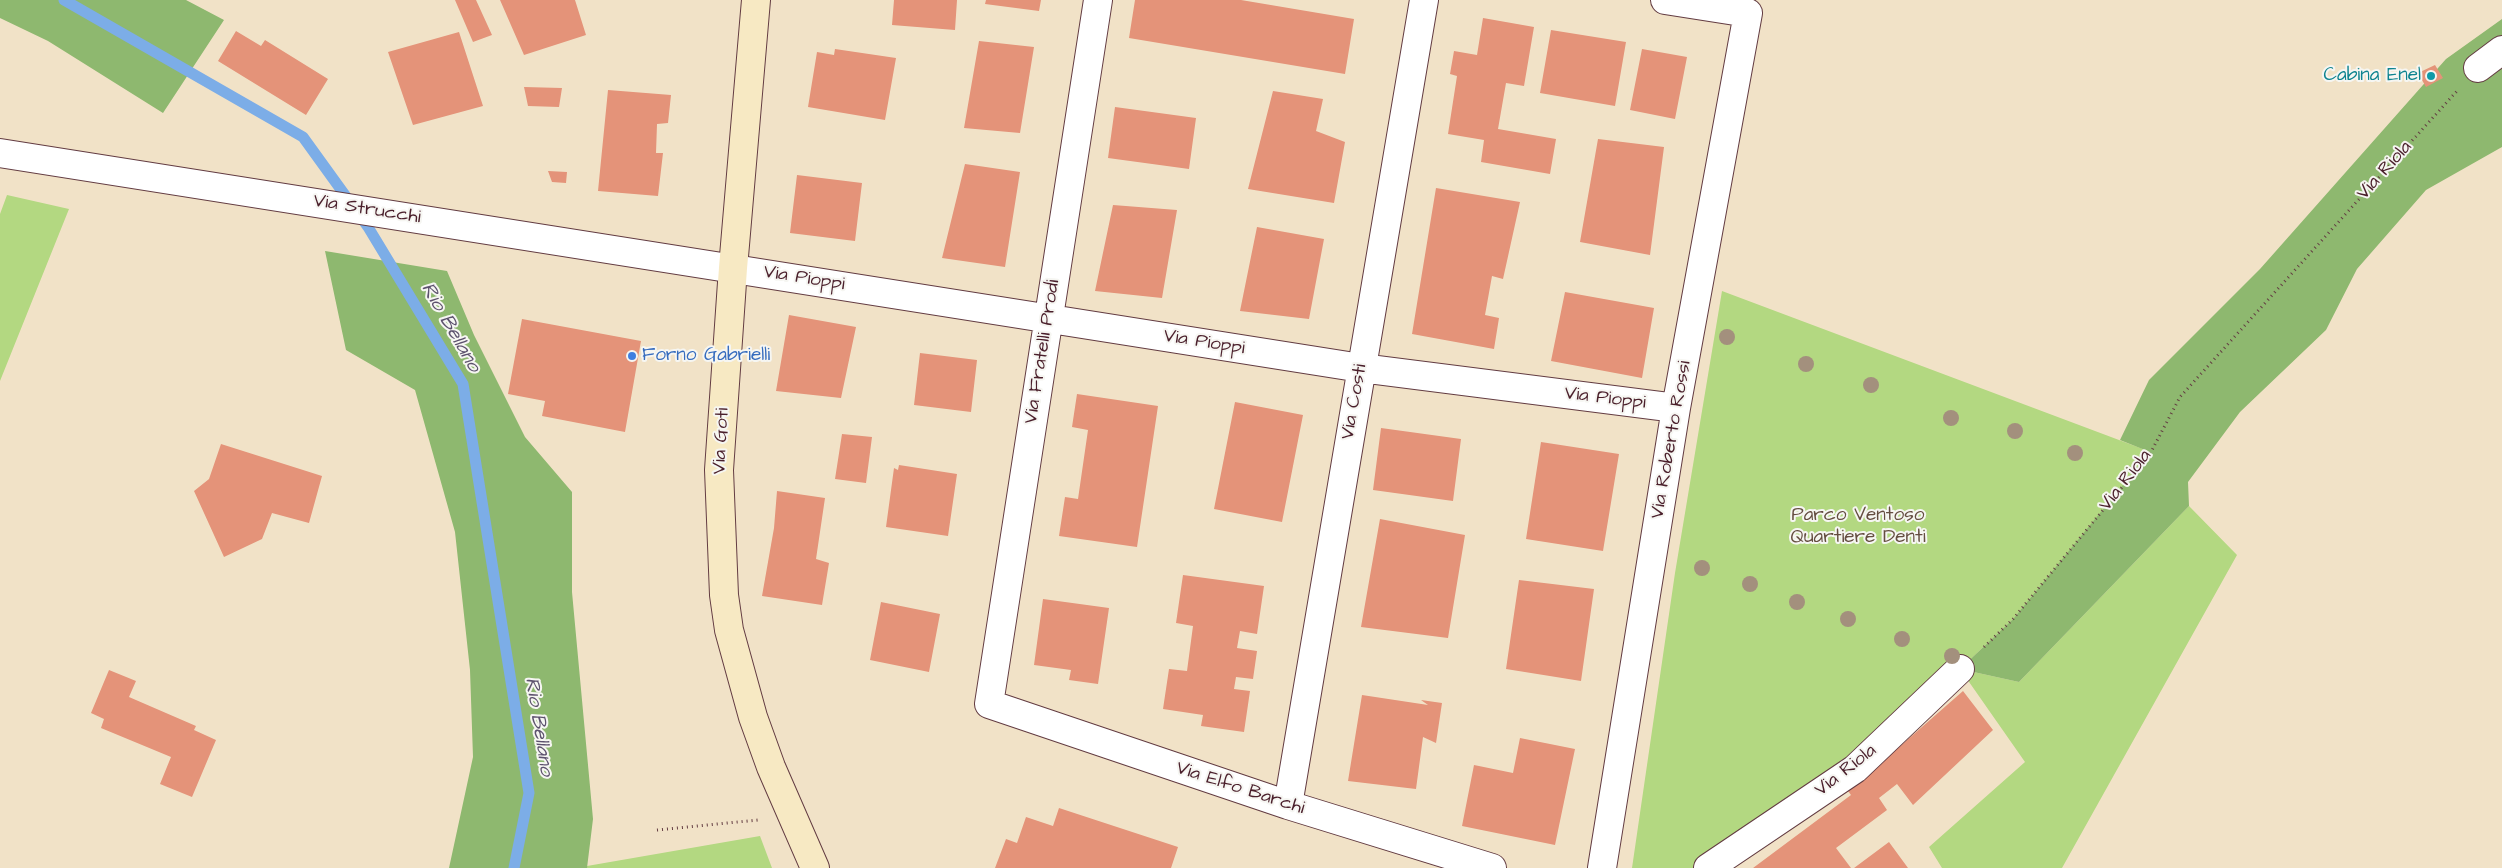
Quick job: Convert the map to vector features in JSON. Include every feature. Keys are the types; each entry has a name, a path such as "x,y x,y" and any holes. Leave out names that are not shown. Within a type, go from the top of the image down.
{"street":[{"name":"Via Goti","path":"756,0 733,268 719,470 724,595 729,630 740,675 768,759 815,868"},
{"name":"Via Fratelli Prodi","path":"989,704 1098,0"},
{"name":"Via Costi","path":"1288,805 1424,0"},
{"name":"Via Roberto Rossi","path":"1602,868 1676,408 1748,13 1665,0"},
{"path":"2478,68 2502,50"},
{"name":"Via Strucchi","path":"0,153 733,268"},
{"name":"Via Pioppi","path":"733,268 1361,368 1676,408"},
{"name":"Via Riola","path":"1708,868 1854,769 1960,669"},
{"name":"Via Elfo Barchi","path":"989,704 1288,805 1492,868"}],"path":[{"name":"Via Riola","path":"1960,669 2013,619 2151,452 2180,398 2478,68"},
{"path":"656,830 792,817"}],"green space":[{"path":"0,0 186,0 224,20 163,113 48,41 0,18"},
{"path":"2502,19 2502,147 2426,190 2357,269 2326,330 2240,412 2188,482 2189,506 2019,682 1960,669 2013,619 2150,452 2120,440 2149,380 2260,269 2446,59"},
{"path":"7,195 69,209 0,381 0,214"},
{"path":"325,251 447,271 474,335 525,437 572,492 572,592 593,819 587,868 449,868 473,757 470,670 455,532 415,390 346,350"},
{"name":"Parco Ventoso Quartiere Denti","path":"1722,291 2151,452 2013,619 1960,669 1708,868 1632,868 1675,573"},
{"path":"2189,506 2237,555 2062,868 1942,868 1929,847 2025,762 1960,669 2019,682"},
{"path":"760,836 772,868 587,868 587,866"}],"building":[{"path":"455,0 476,0 492,35 473,42"},
{"path":"500,0 575,0 586,35 524,55"},
{"path":"894,0 957,0 955,30 892,25"},
{"path":"986,0 1041,0 1039,11 985,4"},
{"path":"1135,0 1241,0 1354,19 1345,74 1129,38"},
{"path":"1483,18 1534,27 1524,86 1506,83 1498,129 1556,139 1550,174 1481,162 1484,140 1448,134 1457,76 1450,74 1454,51 1477,55"},
{"path":"1551,30 1626,42 1615,106 1540,93"},
{"path":"236,31 261,46 265,40 328,79 306,115 218,61"},
{"path":"459,32 483,106 413,125 388,52"},
{"path":"979,41 1034,47 1020,133 964,128"},
{"path":"835,49 896,58 885,120 808,107 817,52 834,55"},
{"path":"1642,49 1687,57 1675,119 1630,110"},
{"name":"Cabina Enel","path":"2435,65 2443,78 2426,87 2418,73"},
{"path":"524,87 562,88 559,107 528,106"},
{"path":"608,90 671,95 668,123 657,124 656,153 663,153 658,196 598,191"},
{"path":"1273,91 1323,99 1316,131 1345,142 1334,203 1248,189"},
{"path":"1115,107 1196,118 1189,169 1108,158"},
{"path":"1598,139 1664,147 1650,255 1580,242"},
{"path":"965,164 1020,172 1005,267 942,258"},
{"path":"548,171 567,172 566,183 552,182"},
{"path":"797,175 862,183 855,241 790,233"},
{"path":"1436,188 1520,202 1503,279 1492,276 1485,315 1499,318 1494,349 1412,334"},
{"path":"1113,205 1177,210 1162,298 1095,291"},
{"path":"1257,227 1324,239 1309,319 1240,311"},
{"path":"1565,292 1654,308 1642,378 1551,361"},
{"path":"789,315 856,327 841,398 776,391"},
{"path":"522,319 641,341 625,432 542,416 545,401 508,394"},
{"path":"920,353 977,360 971,412 914,405"},
{"path":"1077,394 1158,406 1137,547 1059,536 1065,497 1078,499 1088,430 1072,427"},
{"path":"1235,402 1303,415 1282,522 1214,509"},
{"path":"1381,428 1461,439 1453,501 1373,490"},
{"path":"842,434 872,437 866,483 835,479"},
{"path":"1541,442 1619,454 1603,551 1526,539"},
{"path":"221,444 322,476 309,523 272,513 262,539 224,557 194,491 209,479"},
{"path":"899,465 957,474 948,536 886,527 894,468 898,470"},
{"path":"777,491 825,498 816,559 829,563 822,605 762,596 774,528"},
{"path":"1380,519 1465,535 1448,638 1361,627"},
{"path":"1183,575 1264,586 1257,634 1240,631 1237,648 1257,651 1253,679 1236,677 1234,689 1250,691 1244,732 1201,726 1203,715 1163,709 1169,669 1187,671 1193,626 1176,623"},
{"path":"1519,580 1594,589 1581,681 1506,669"},
{"path":"1043,599 1109,608 1098,684 1069,680 1071,670 1034,665"},
{"path":"881,602 940,614 929,672 870,660"},
{"path":"109,670 136,681 129,697 196,726 194,730 216,740 192,797 160,784 171,757 101,728 104,719 91,713"},
{"path":"1963,691 1993,730 1913,805 1897,784 1879,798 1887,810 1836,848 1851,868 1753,868 1851,795 1845,787 1898,748"},
{"path":"1362,695 1428,705 1421,700 1442,703 1436,743 1423,737 1416,789 1348,781"},
{"path":"1520,738 1575,749 1555,845 1462,826 1474,765 1513,773"},
{"path":"1059,808 1178,847 1171,868 995,868 1006,839 1017,843 1026,817 1053,826"},
{"path":"1889,842 1908,868 1854,868"}],"waterway":[{"name":"Rio Bellano","path":"64,0 303,137 368,227 463,384 529,793 514,868"}],"place":[{"name":"Cabina Enel","path":"2431,76"},
{"name":"Forno Gabrielli","path":"632,356"}]}
